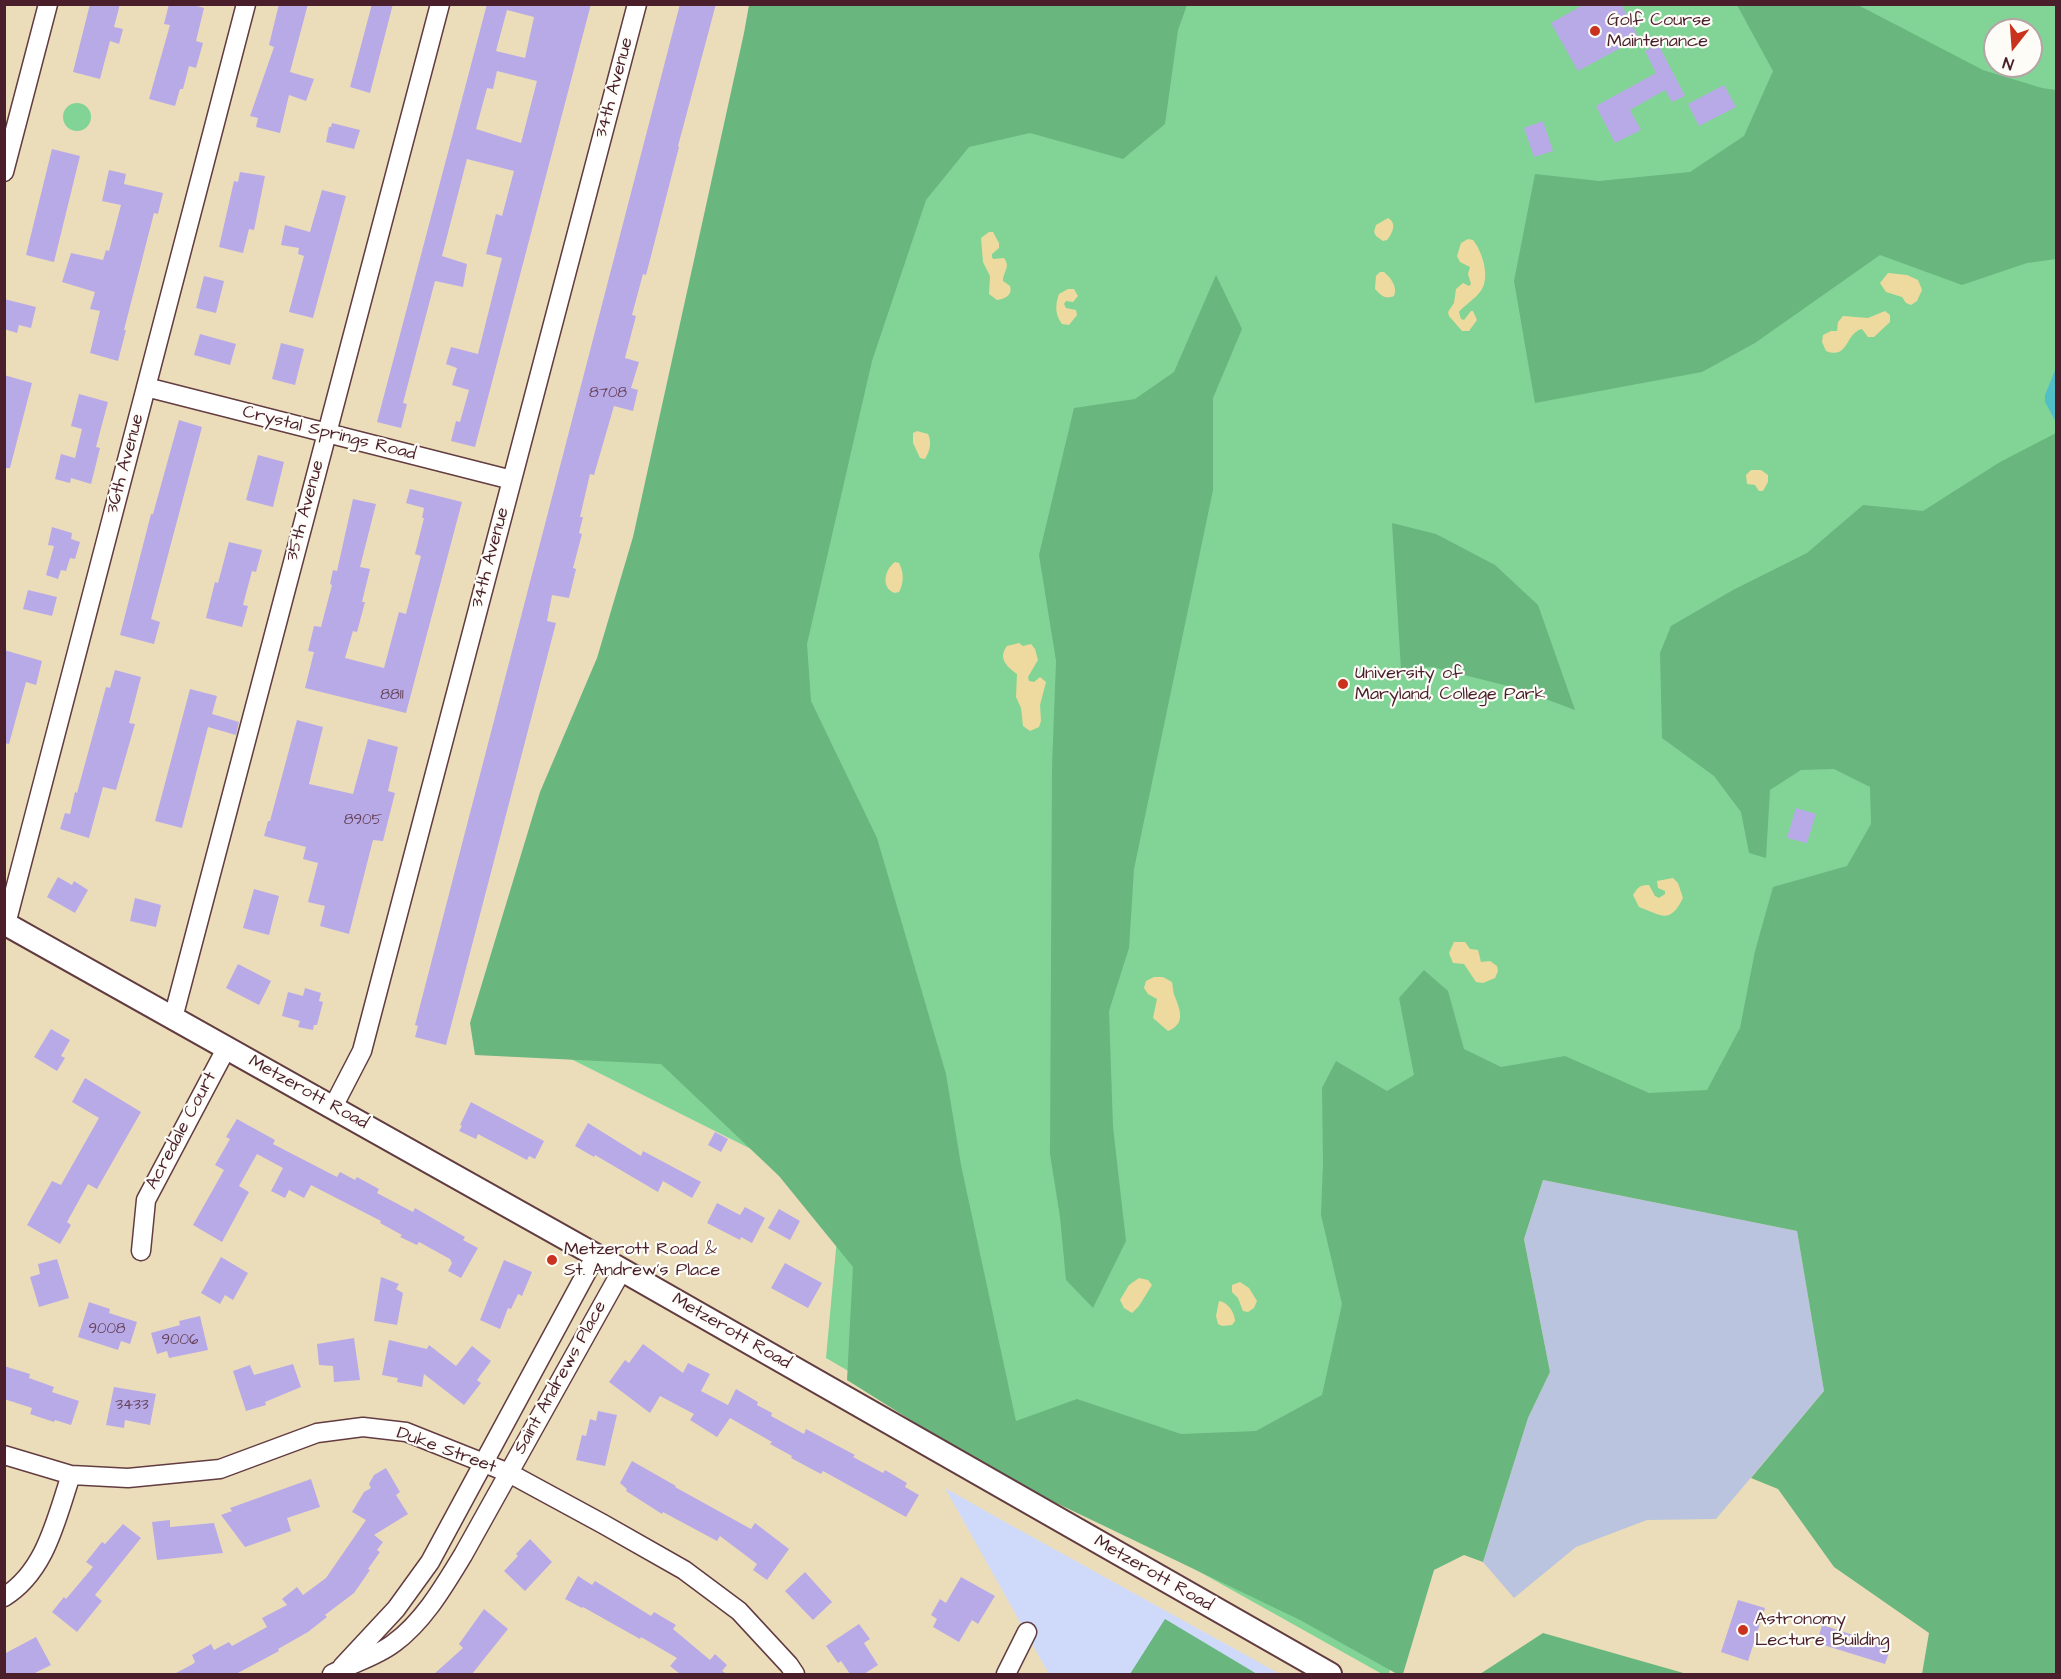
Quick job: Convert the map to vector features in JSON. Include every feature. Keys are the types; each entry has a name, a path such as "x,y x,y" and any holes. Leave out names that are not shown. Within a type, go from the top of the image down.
{"street":[{"path":"4,172 48,4"},
{"name":"36th Avenue","path":"5,924 246,4"},
{"name":"35th Avenue","path":"172,1018 440,4"},
{"name":"34th Avenue","path":"333,1107 362,1051 637,4"},
{"name":"Crystal Springs Road","path":"146,387 512,480"},
{"name":"Metzerott Road","path":"5,924 596,1255 1330,1674"},
{"name":"Acredale Court","path":"141,1251 146,1200 226,1048"},
{"name":"Saint Andrews Place","path":"335,1672 396,1609 429,1562 596,1255"},
{"name":"Saint Andrews Place","path":"335,1672 368,1658 394,1643 416,1623 438,1594 622,1270"},
{"name":"Duke Street","path":"4,1455 71,1476 128,1478 220,1469 317,1433 363,1427 406,1432 508,1473 684,1570 739,1611 795,1674"},
{"path":"4,1597 12,1593 42,1557 71,1476"},
{"path":"1006,1674 1027,1632"}],"shaded area":[{"path":"1543,1180 1797,1231 1824,1391 1716,1519 1647,1520 1576,1547 1514,1598 1483,1562 1528,1418 1550,1372 1524,1239"},
{"path":"945,1488 998,1518 1280,1674 1049,1674"}],"green space":[{"path":"749,5 1187,5 1178,30 1165,124 1123,159 1030,133 969,147 926,200 872,361 807,644 811,701 877,838 946,1074 961,1165 1016,1421 1077,1399 1181,1434 1256,1431 1322,1395 1342,1304 1321,1215 1322,1088 1336,1061 1387,1091 1414,1075 1399,998 1424,970 1448,991 1464,1049 1501,1067 1565,1056 1649,1093 1707,1090 1740,1028 1755,951 1773,887 1847,866 1871,824 1870,787 1834,769 1801,770 1770,790 1766,858 1749,853 1741,812 1714,776 1662,738 1660,653 1671,626 1733,590 1807,553 1863,505 1923,511 2000,462 2056,433 2056,1674 1922,1674 1929,1633 1834,1567 1778,1489 1751,1478 1824,1391 1797,1231 1543,1180 1524,1239 1550,1372 1528,1418 1483,1562 1464,1555 1434,1570 1403,1674 1397,1674 1300,1620 998,1475 847,1380 853,1267 779,1176 661,1064 475,1055 470,1023 540,792 597,658 633,537"},
{"name":"University of Maryland, College Park","path":"782,5 2056,5 2056,1266 1487,1154 1389,1674 1382,1674 1055,1491 826,1358 841,1194 513,1030"},
{"path":"1737,5 1858,5 1983,70 1983,78 2009,78 2056,90 2056,259 2027,263 1962,285 1880,255 1755,343 1702,372 1535,403 1514,281 1535,174 1599,181 1690,172 1744,136 1773,71"},
{"path":"77,103 87,107 91,117 87,127 77,131 67,127 63,117 67,107"},
{"path":"1216,275 1242,329 1213,398 1213,490 1134,869 1129,948 1109,1011 1113,1127 1126,1241 1093,1308 1066,1280 1060,1217 1050,1154 1052,766 1056,661 1039,555 1074,408 1135,399 1174,372"},
{"path":"1392,523 1436,534 1495,565 1538,605 1575,710 1516,688 1432,667 1401,669"},
{"path":"1165,1619 1257,1674 1130,1674"},
{"path":"1543,1633 1687,1674 1480,1674"}],"sand":[{"path":"1388,218 1393,228 1387,240 1383,241 1374,232 1376,225"},
{"path":"993,232 999,243 999,248 992,254 992,257 993,259 1004,258 1006,261 1007,267 1003,281 1011,289 1008,296 997,300 989,294 990,276 983,262 981,238"},
{"path":"1468,239 1473,240 1479,250 1484,263 1485,282 1481,291 1459,312 1461,319 1464,320 1473,311 1477,320 1469,331 1462,331 1448,312 1454,303 1456,289 1463,283 1469,286 1471,284 1468,274 1470,267 1460,262 1457,256 1461,243"},
{"path":"1384,272 1393,283 1394,296 1386,297 1375,289 1376,276"},
{"path":"1888,273 1907,275 1918,280 1922,290 1917,301 1911,305 1906,303 1902,297 1886,292 1880,283"},
{"path":"1068,289 1074,289 1078,296 1073,302 1066,301 1064,304 1066,308 1076,310 1077,315 1069,325 1062,324 1056,310 1059,294"},
{"path":"1885,311 1890,315 1890,322 1874,337 1868,337 1862,329 1852,335 1839,352 1826,351 1822,342 1823,335 1837,331 1838,322 1843,316 1868,318"},
{"path":"917,431 928,434 930,440 925,459 920,458 913,443 913,433"},
{"path":"1751,470 1761,470 1768,475 1768,482 1763,491 1759,491 1755,485 1747,484 1746,475"},
{"path":"895,562 899,563 903,577 899,592 895,593 887,587 886,578"},
{"path":"1019,643 1023,646 1031,644 1038,660 1028,677 1029,681 1034,682 1040,677 1046,682 1040,705 1041,721 1039,727 1030,731 1023,726 1021,708 1016,697 1017,674 1003,658 1007,646"},
{"path":"1673,878 1678,883 1683,898 1674,912 1664,916 1639,907 1633,895 1638,888 1649,885 1655,896 1659,898 1665,894 1665,891 1658,888 1657,881"},
{"path":"1454,942 1465,942 1470,949 1478,950 1481,962 1490,961 1497,966 1498,971 1495,978 1483,983 1476,982 1464,964 1453,963 1449,953"},
{"path":"1154,977 1163,977 1172,982 1179,1008 1179,1021 1168,1031 1153,1018 1157,999 1148,994 1144,988 1146,981"},
{"path":"1139,1278 1148,1280 1152,1285 1132,1313 1124,1308 1120,1300 1129,1285"},
{"path":"1240,1282 1249,1288 1257,1301 1254,1308 1248,1312 1243,1311 1238,1298 1232,1292 1232,1285"},
{"path":"1219,1301 1225,1303 1232,1311 1235,1321 1232,1325 1218,1324 1216,1316"}],"water":[{"path":"2056,368 2056,422 2045,402 2045,395"}],"building":[{"path":"90,4 120,4 114,27 123,29 119,44 110,41 100,79 73,72"},
{"path":"169,4 190,4 204,8 196,41 203,43 196,68 189,66 183,89 180,89 175,106 149,99 170,25 164,24"},
{"path":"279,4 308,4 290,72 314,79 306,101 289,95 280,133 256,127 258,118 250,116 274,47 269,45"},
{"path":"372,4 393,4 370,93 350,87"},
{"path":"487,4 591,4 475,447 451,441 456,421 460,422 469,390 452,385 457,368 446,364 451,347 478,354 502,258 486,254 496,214 502,216 514,171 467,159 442,256 467,264 463,287 435,281 403,403 407,404 401,428 377,422","holes":["507,10 534,17 525,58 496,51","497,71 537,81 521,143 476,129 487,88 493,89"]},
{"path":"680,4 716,4 646,275 643,274 632,315 636,316 625,358 639,362 631,388 638,390 633,411 614,406 594,475 590,474 580,517 583,517 579,533 582,534 573,568 576,569 569,598 552,595 547,621 556,623 446,1045 415,1037 418,1026 415,1025"},
{"name":"Golf Course Maintenance","path":"1585,4 1621,4 1639,38 1578,71 1551,23"},
{"path":"1658,44 1685,96 1672,102 1665,90 1630,110 1641,130 1615,143 1596,106 1656,73 1645,51"},
{"path":"1724,85 1736,107 1699,126 1688,104"},
{"path":"1543,121 1553,151 1534,157 1524,128"},
{"path":"332,123 360,130 354,149 326,142"},
{"path":"52,149 80,156 54,262 26,255"},
{"path":"109,170 126,174 124,184 163,193 158,214 154,213 118,361 90,353 100,311 90,309 95,292 62,282 71,253 103,260 106,250 109,251 121,205 102,201"},
{"path":"240,172 265,176 254,230 249,229 243,253 219,247 234,181 238,182"},
{"path":"322,190 346,196 313,318 289,312 304,256 298,254 299,248 281,245 285,225 310,232"},
{"path":"204,276 224,281 216,313 196,308"},
{"path":"4,299 36,307 31,328 19,325 17,333 4,329"},
{"path":"200,334 236,344 230,365 194,355"},
{"path":"281,343 304,349 295,385 272,379"},
{"path":"4,375 32,383 10,468 4,468"},
{"path":"79,394 108,402 96,447 100,448 91,484 71,478 70,483 55,479 61,454 75,458 82,429 71,426"},
{"path":"179,420 202,427 151,619 160,622 154,644 120,635 151,514 153,514"},
{"path":"258,455 284,462 273,507 246,500"},
{"path":"410,489 462,502 406,713 305,688 314,652 308,651 314,626 321,627 332,585 330,584 333,570 337,571 353,499 376,504 360,567 370,569 362,602 365,602 357,632 353,631 345,658 384,668 399,612 406,614 421,556 415,554 424,518 422,518 424,508 406,503"},
{"path":"52,527 72,533 71,539 80,542 75,559 70,558 66,571 61,570 58,579 46,575 54,546 48,545"},
{"path":"229,542 262,550 256,572 252,571 243,605 248,606 242,627 206,618 215,582 218,583"},
{"path":"28,590 57,597 52,616 23,609"},
{"path":"4,650 42,661 36,685 26,682 9,744 4,743"},
{"path":"115,670 141,677 129,723 135,724 116,790 103,787 89,838 60,829 65,813 70,814 106,687 110,688"},
{"path":"190,689 217,696 212,714 239,722 236,735 208,727 182,828 155,821"},
{"path":"297,720 323,727 309,784 353,794 368,739 398,747 388,791 395,793 383,841 373,840 349,934 320,926 325,906 308,902 318,863 303,859 306,847 264,836"},
{"path":"1796,808 1816,814 1807,843 1787,838"},
{"path":"58,877 72,885 74,881 88,890 75,913 47,897"},
{"path":"254,889 279,896 269,935 243,928"},
{"path":"135,898 161,905 156,927 130,921"},
{"path":"238,964 271,981 259,1005 226,988"},
{"path":"305,988 321,993 319,1001 323,1002 317,1025 314,1025 313,1030 298,1027 300,1021 282,1016 288,992 303,996"},
{"path":"51,1029 70,1040 61,1056 65,1058 57,1071 34,1057"},
{"path":"85,1078 141,1112 97,1189 88,1184 67,1222 71,1225 60,1244 27,1225 52,1181 61,1185 99,1118 72,1102"},
{"path":"471,1102 544,1141 535,1159 529,1156 527,1160 478,1134 476,1139 459,1131"},
{"path":"237,1119 275,1140 273,1144 337,1177 340,1172 355,1180 357,1177 379,1189 377,1193 413,1212 415,1208 465,1237 463,1240 478,1248 461,1278 448,1271 452,1263 450,1259 419,1242 417,1245 400,1237 402,1235 380,1223 381,1221 311,1185 304,1198 289,1190 285,1198 271,1191 283,1168 257,1154 239,1186 249,1192 222,1242 193,1225 224,1170 215,1165 230,1139 226,1137"},
{"path":"588,1123 641,1156 643,1151 701,1182 692,1198 663,1181 658,1192 595,1155 594,1157 575,1146"},
{"path":"715,1132 728,1139 721,1152 708,1145"},
{"path":"717,1203 740,1215 745,1207 765,1218 752,1243 741,1237 740,1240 707,1223"},
{"path":"779,1209 800,1221 790,1240 768,1228"},
{"path":"221,1257 248,1273 233,1300 225,1295 220,1304 201,1293"},
{"path":"57,1259 69,1298 39,1307 30,1277 40,1274 38,1264"},
{"path":"504,1260 532,1272 522,1296 518,1294 511,1309 508,1308 500,1329 480,1320"},
{"path":"785,1263 822,1283 808,1308 771,1288"},
{"path":"381,1277 399,1284 396,1289 403,1293 397,1325 374,1321"},
{"path":"89,1302 110,1309 109,1313 137,1322 130,1344 121,1341 118,1350 78,1337"},
{"path":"200,1316 208,1350 169,1358 167,1351 157,1354 151,1333 180,1325 179,1321"},
{"path":"354,1338 360,1380 334,1382 333,1366 319,1365 317,1344"},
{"path":"389,1340 427,1349 429,1345 456,1366 472,1346 491,1361 477,1380 481,1383 464,1405 424,1374 422,1387 397,1382 398,1378 382,1375"},
{"path":"643,1344 683,1373 688,1363 710,1374 701,1391 728,1405 736,1389 758,1402 757,1405 772,1413 771,1416 804,1434 806,1429 855,1455 853,1457 883,1473 885,1470 907,1483 905,1487 919,1495 906,1517 823,1471 821,1474 791,1458 792,1456 770,1444 772,1442 730,1418 717,1437 690,1420 694,1414 660,1396 650,1413 609,1382 625,1360 629,1363"},
{"path":"293,1364 301,1387 265,1402 266,1405 246,1411 233,1371 250,1365 254,1375"},
{"path":"4,1366 30,1374 29,1378 54,1387 52,1392 79,1401 71,1425 30,1414 32,1408 4,1399"},
{"path":"114,1387 156,1394 150,1425 125,1420 124,1428 106,1425"},
{"path":"598,1411 617,1415 605,1466 576,1460 582,1435 586,1436 590,1419 596,1421"},
{"path":"632,1461 751,1529 755,1523 789,1549 767,1580 753,1570 757,1564 720,1536 717,1541 663,1512 662,1514 626,1491 627,1489 620,1483"},
{"path":"386,1468 400,1492 396,1495 408,1514 374,1535 383,1542 377,1550 380,1552 354,1593 325,1615 327,1617 308,1632 236,1674 174,1674 193,1664 195,1662 192,1655 211,1644 214,1650 229,1642 232,1646 267,1627 262,1618 287,1605 282,1599 297,1587 303,1595 326,1578 366,1520 352,1512 364,1492 371,1488 369,1484 374,1475"},
{"path":"311,1479 320,1507 287,1518 291,1531 245,1547 221,1515 232,1511 230,1508"},
{"path":"170,1520 170,1527 214,1523 223,1553 157,1560 152,1522"},
{"path":"123,1524 141,1538 95,1595 102,1601 77,1632 52,1612 93,1567 86,1562 102,1542 105,1544"},
{"path":"530,1539 552,1562 525,1591 504,1571"},
{"path":"805,1572 832,1602 813,1620 785,1591"},
{"path":"578,1576 592,1585 595,1581 651,1616 654,1612 676,1625 673,1629 710,1660 715,1654 727,1665 722,1671 727,1674 680,1674 670,1666 677,1658 641,1637 640,1639 565,1599"},
{"path":"961,1577 995,1596 978,1624 972,1620 959,1642 933,1627 937,1619 931,1615 940,1599 946,1603"},
{"name":"Astronomy Lecture Building","path":"1738,1600 1765,1608 1748,1661 1721,1652"},
{"path":"484,1609 508,1629 472,1674 434,1674 463,1648 459,1644"},
{"path":"859,1624 870,1639 864,1643 878,1665 864,1674 850,1674 841,1661 838,1663 826,1646"},
{"path":"1822,1625 1891,1647 1885,1664 1817,1643"},
{"path":"36,1637 51,1665 33,1674 4,1674 4,1654"}],"place":[{"name":"Golf Course Maintenance","path":"1595,31"},
{"name":"University of Maryland, College Park","path":"1343,684"},
{"name":"Metzerott Road & St. Andrew's Place","path":"552,1260"},
{"name":"Astronomy Lecture Building","path":"1743,1630"}]}
